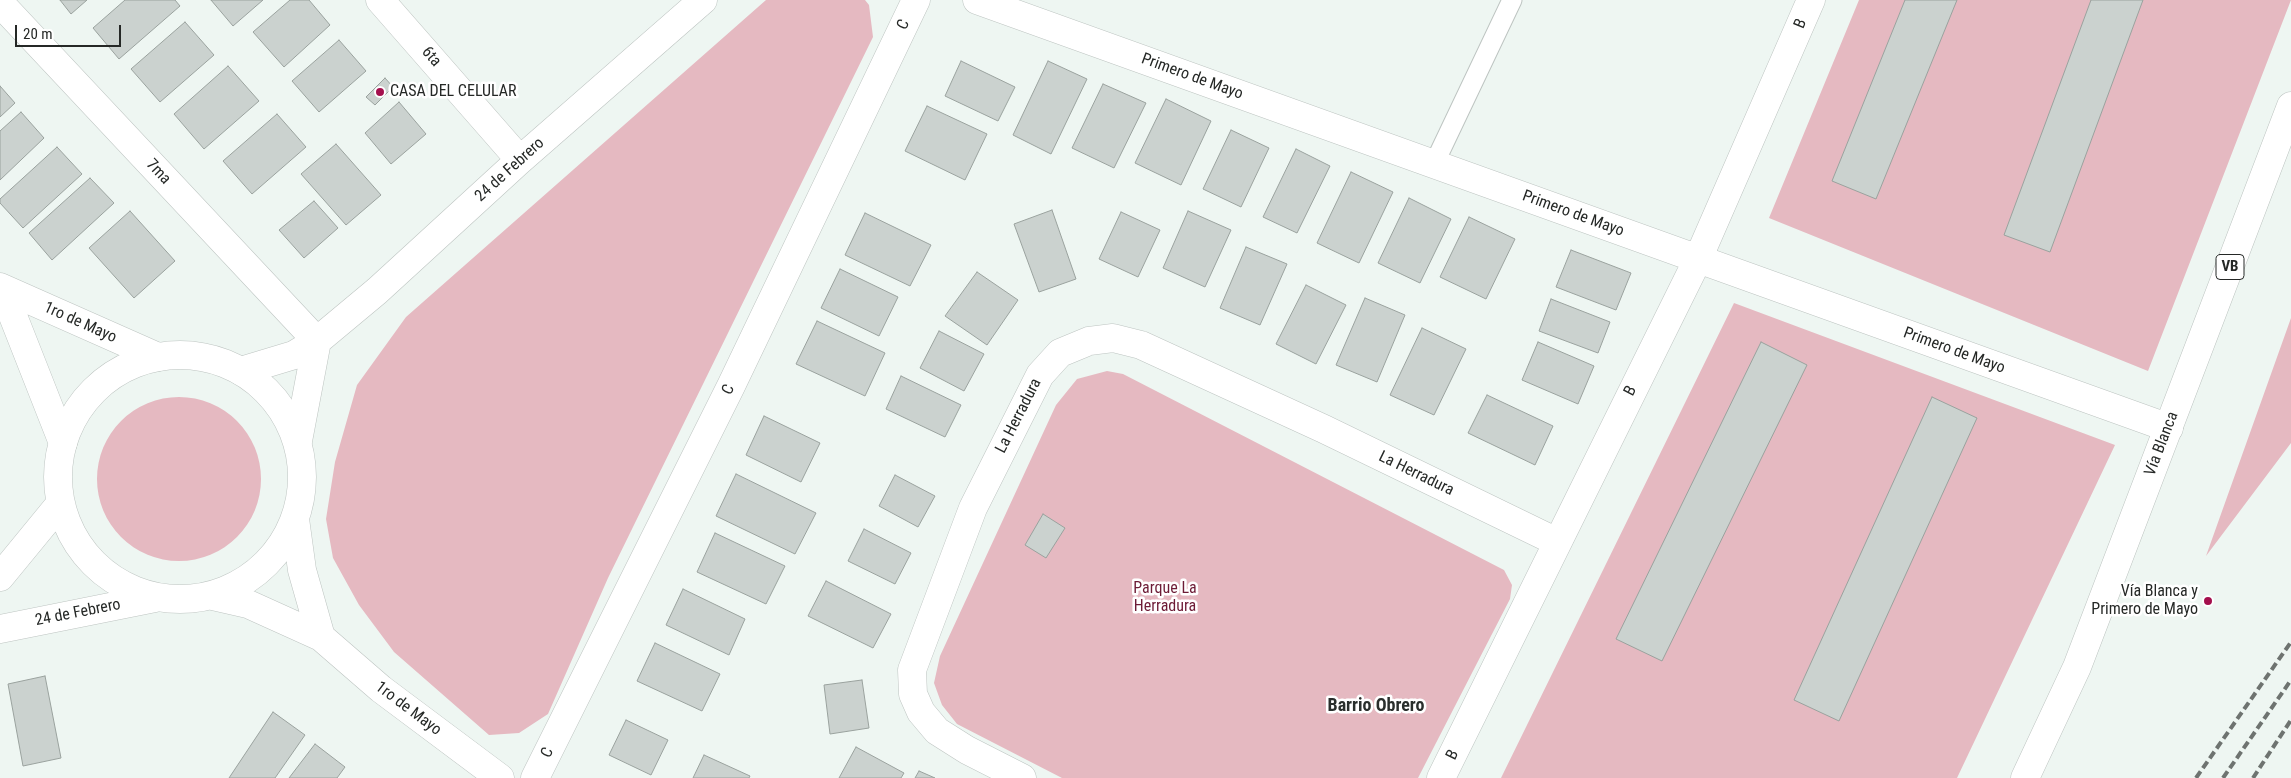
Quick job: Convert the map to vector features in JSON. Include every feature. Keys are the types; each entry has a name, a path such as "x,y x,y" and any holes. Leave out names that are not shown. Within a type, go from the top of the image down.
{"street":[{"name":"6ta","path":"380,0 520,160"},
{"name":"24 de Febrero","path":"241,370 294,355 317,341 378,291 520,160 703,0"},
{"name":"C","path":"535,778 731,386 916,0"},
{"name":"Primero de Mayo","path":"977,0 2169,428"},
{"name":"B","path":"1441,778 1556,542 1698,259 1811,0"},
{"name":"7ma","path":"0,3 317,341"},
{"name":"Vía Blanca","path":"2025,778 2077,667 2291,106"},
{"name":"1ro de Mayo","path":"1,288 158,357"},
{"name":"1ro de Mayo","path":"1,288 63,443"},
{"name":"La Herradura","path":"1022,778 967,750 937,731 921,712 913,694 912,670 973,508 1040,375 1060,353 1089,341 1113,338 1141,345 1324,429 1556,542"},
{"path":"298,441 317,341"},
{"path":"186,355 215,360 241,370 260,384 276,400 289,420 298,441 304,480 295,520 282,545 264,568 240,585 213,596 184,600 155,598 122,586 94,565 73,537 60,504 58,474 63,443 76,412 98,387 126,368 158,357 186,355"},
{"path":"0,577 60,504"},
{"path":"295,520 302,570 321,637"},
{"name":"1ro de Mayo","path":"213,596 248,604 321,637 381,689 500,778"},
{"name":"24 de Febrero","path":"0,629 155,598"}],"lane":[{"path":"1434,164 1512,0"}],"green space":[{"path":"766,0 865,0 869,5 873,37 608,578 548,714 519,733 489,735 394,652 359,605 333,558 326,519 335,462 357,385 406,317"},
{"path":"1859,0 2291,0 2148,371 1769,218"},
{"path":"1734,303 2115,445 1957,778 1501,778"},
{"path":"2291,318 2291,443 2206,556"},
{"name":"Parque La Herradura","path":"1107,371 1123,374 1504,570 1512,585 1510,599 1418,778 1062,778 957,724 942,705 934,683 940,656 1056,405 1077,379"},
{"path":"187,397 203,400 218,406 243,427 252,440 258,455 261,479 260,495 252,518 231,543 218,552 203,558 171,561 155,558 140,552 115,531 106,518 100,503 97,471 100,455 106,440 127,415 140,406 155,400"}],"building":[{"path":"60,0 87,0 71,14"},
{"path":"125,0 175,0 180,6 119,59 93,28"},
{"path":"211,0 263,0 233,26"},
{"path":"290,0 309,0 330,25 284,67 253,32"},
{"path":"1905,0 1957,0 1876,199 1832,181"},
{"path":"2091,0 2143,0 2050,252 2004,235"},
{"path":"185,22 214,55 160,102 131,69"},
{"path":"339,40 366,71 319,112 292,81"},
{"path":"961,61 1015,87 998,121 945,96"},
{"path":"1048,61 1087,79 1051,154 1013,135"},
{"path":"228,66 259,101 204,149 174,114"},
{"name":"CASA DEL CELULAR","path":"385,78 393,87 375,105 366,97"},
{"path":"1103,84 1146,103 1114,168 1072,148"},
{"path":"0,86 15,103 0,117"},
{"path":"1166,99 1211,121 1181,185 1135,163"},
{"path":"399,102 426,134 391,164 365,133"},
{"path":"927,106 987,134 965,180 905,151"},
{"path":"21,112 44,138 0,180 0,131"},
{"path":"277,114 306,147 252,194 223,161"},
{"path":"1231,130 1269,148 1241,207 1203,189"},
{"path":"336,144 381,195 346,225 301,174"},
{"path":"57,147 82,174 23,228 0,203 0,199"},
{"path":"1296,149 1330,166 1297,233 1263,217"},
{"path":"1351,172 1393,192 1359,263 1317,243"},
{"path":"90,178 114,203 52,260 29,233"},
{"path":"1409,198 1451,219 1420,283 1378,263"},
{"path":"314,201 338,228 304,258 279,230"},
{"path":"1052,210 1076,279 1039,292 1014,224"},
{"path":"130,211 175,261 134,298 89,248"},
{"path":"1188,211 1231,230 1205,287 1163,268"},
{"path":"1121,212 1160,230 1138,277 1099,259"},
{"path":"865,213 931,245 910,286 845,255"},
{"path":"1469,217 1515,239 1486,299 1440,277"},
{"path":"1246,247 1287,264 1260,325 1220,308"},
{"path":"1571,250 1631,273 1616,310 1556,287"},
{"path":"840,269 898,297 879,336 821,308"},
{"path":"977,272 1018,300 987,345 945,316"},
{"path":"1306,285 1346,305 1316,364 1276,344"},
{"path":"1365,298 1405,315 1377,382 1336,365"},
{"path":"1551,299 1610,322 1598,353 1539,331"},
{"path":"817,321 885,353 865,396 796,364"},
{"path":"1422,328 1466,349 1434,415 1390,395"},
{"path":"939,331 984,354 964,391 920,368"},
{"path":"1538,342 1594,366 1578,404 1522,380"},
{"path":"1761,342 1807,365 1662,661 1616,639"},
{"path":"901,376 961,405 945,437 886,409"},
{"path":"1487,395 1553,426 1535,465 1468,433"},
{"path":"1932,397 1977,418 1839,721 1794,700"},
{"path":"764,416 820,443 801,482 746,455"},
{"path":"736,474 816,513 795,554 716,516"},
{"path":"895,475 935,496 918,527 879,506"},
{"path":"1043,514 1065,528 1046,558 1025,545"},
{"path":"864,529 911,553 895,584 848,561"},
{"path":"715,533 785,566 766,604 697,572"},
{"path":"826,581 891,614 873,648 808,616"},
{"path":"683,589 745,619 729,655 666,625"},
{"path":"655,643 720,674 702,711 637,681"},
{"path":"45,676 61,758 23,766 8,684"},
{"path":"862,680 869,728 830,734 824,685"},
{"path":"273,712 305,735 275,778 229,778"},
{"path":"626,720 668,740 651,775 609,755"},
{"path":"315,744 345,767 337,778 289,778"},
{"path":"856,747 904,773 901,778 839,778"},
{"path":"704,755 750,776 749,778 693,778"},
{"path":"919,771 935,778 915,778"}],"railway":[{"path":"2196,778 2291,642"},
{"path":"2223,778 2291,680"},
{"path":"2253,778 2291,720"}],"place":[{"name":"CASA DEL CELULAR","path":"380,92"},
{"name":"Vía Blanca y Primero de Mayo","path":"2208,601"}],"district":[{"name":"Barrio Obrero","path":"1376,706"}]}
